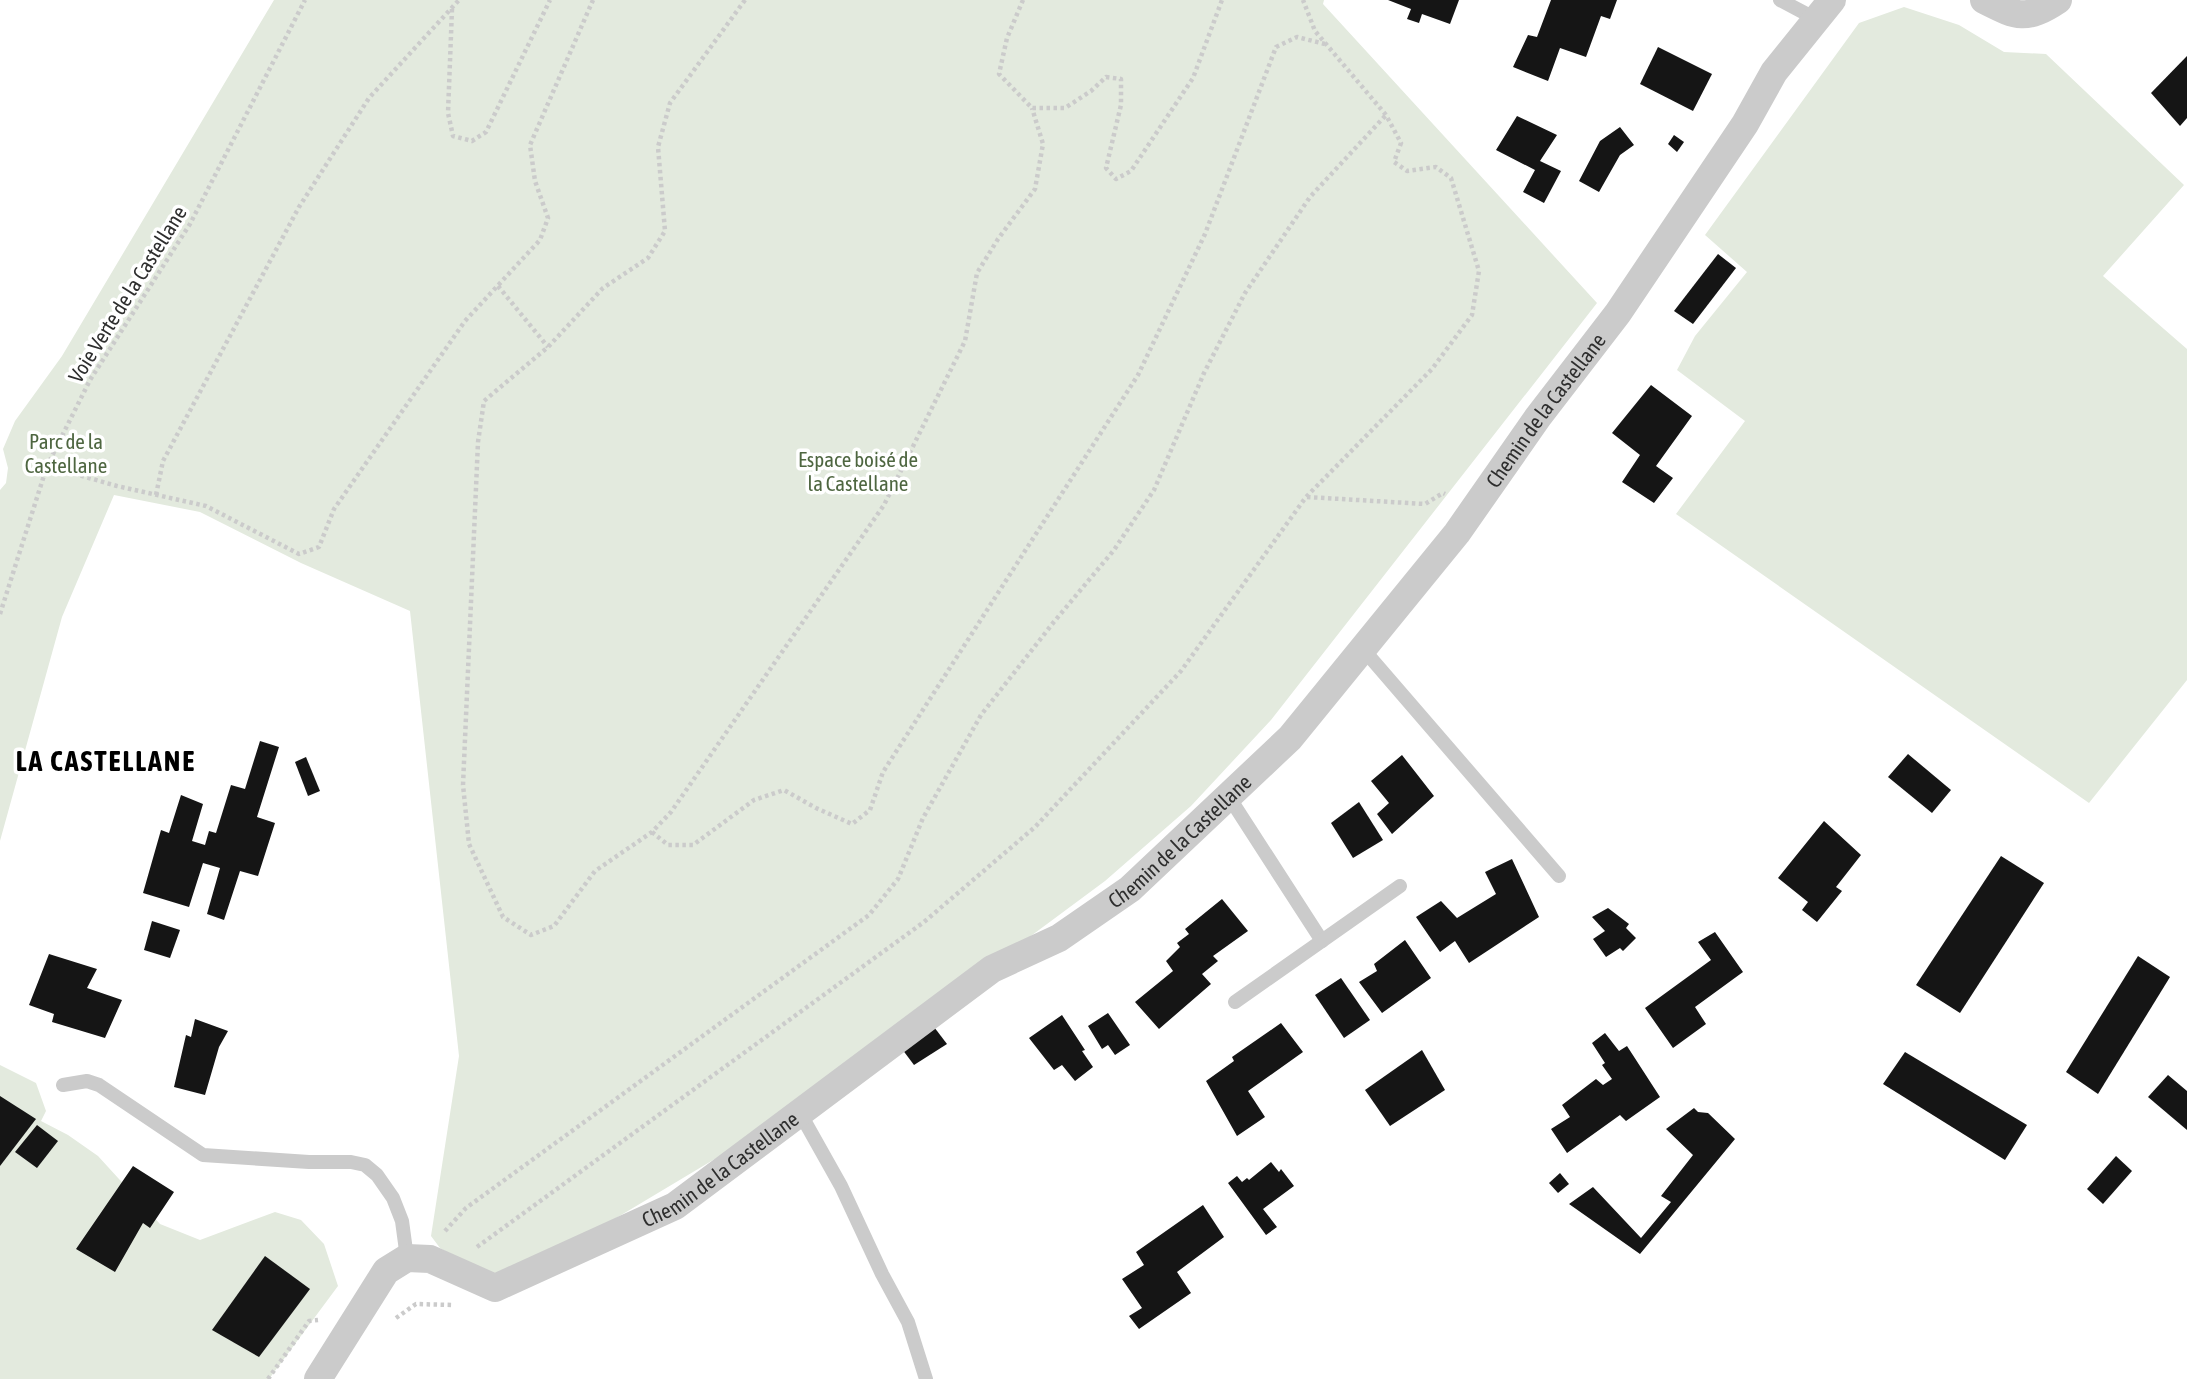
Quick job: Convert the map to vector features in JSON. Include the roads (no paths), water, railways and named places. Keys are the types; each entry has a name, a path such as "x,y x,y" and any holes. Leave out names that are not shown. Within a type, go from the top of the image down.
{"street":[{"path":"1984,0 2015,15 2041,11 2057,0"},
{"name":"Chemin de la Castellane","path":"418,1258 495,1288 675,1206 992,969 1059,938 1130,889 1290,738 1457,533 1538,417 1618,313 1745,124 1774,72 1824,9"},
{"path":"318,1379 386,1271 418,1258"}],"lane":[{"path":"1780,0 1824,9"},
{"path":"1363,649 1559,876"},
{"path":"1228,797 1322,941"},
{"path":"1235,1002 1400,886"},
{"path":"63,1085 88,1081 99,1085 203,1155 351,1162 365,1165 377,1175 393,1198 418,1258"},
{"path":"800,1114 841,1186 882,1274 908,1322 926,1379"}],"district":[{"name":"LA CASTELLANE","path":"106,761"}],"park label":[{"name":"Parc de la Castellane","path":"66,453"},
{"name":"Espace boisé de la Castellane","path":"858,471"}]}
